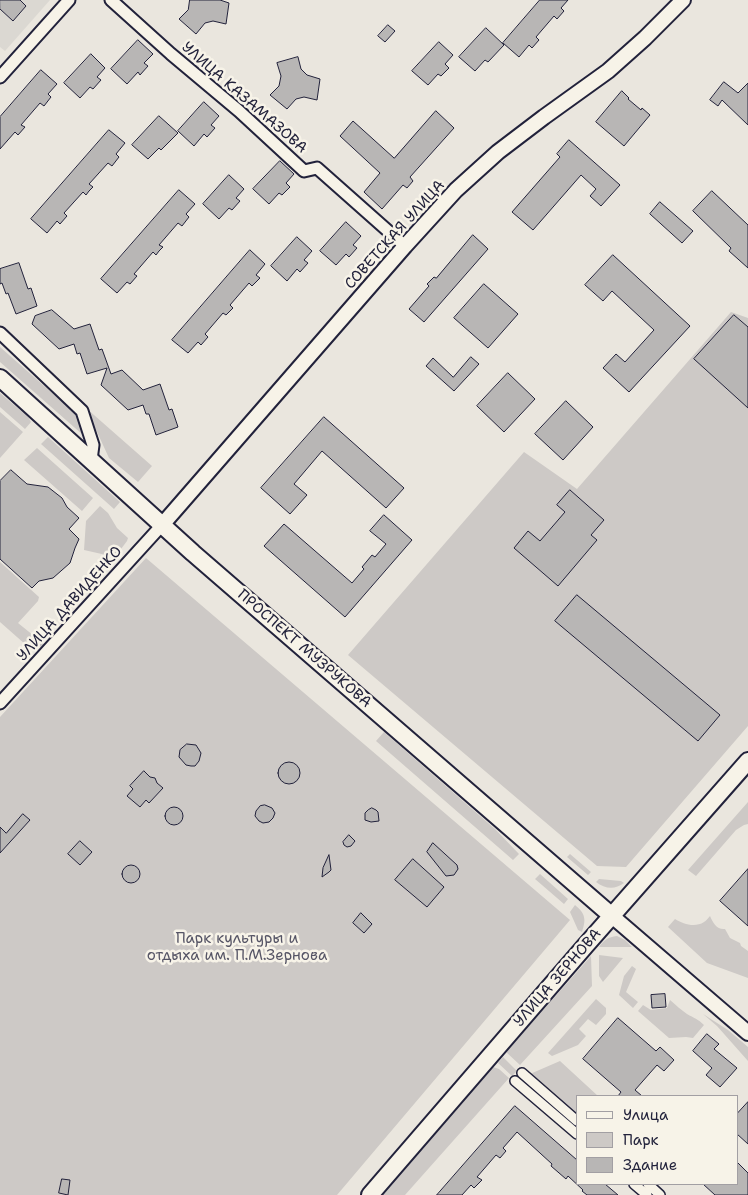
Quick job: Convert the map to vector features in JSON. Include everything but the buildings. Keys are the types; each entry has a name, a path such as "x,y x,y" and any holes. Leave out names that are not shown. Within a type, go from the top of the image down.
{"main road":[{"name":"ПРОСПЕКТ МУЗРУКОВА","path":"0,378 193,553 612,916"},
{"name":"УЛИЦА ЗЕРНОВА","path":"370,1195 748,761"}],"street":[{"path":"0,77 69,0"},
{"name":"УЛИЦА КАЗАМАЗОВА","path":"111,0 304,171 317,168 405,246"},
{"name":"СОВЕТСКАЯ УЛИЦА","path":"162,525 456,190 498,152 608,70 645,38 683,0"},
{"path":"0,333 82,411 93,444 91,460"},
{"name":"УЛИЦА ДАВИДЕНКО","path":"0,703 162,525"},
{"path":"612,916 748,1033"},
{"path":"522,1073 576,1120"},
{"path":"515,1081 576,1133"},
{"path":"635,1185 647,1195"},
{"path":"649,1185 660,1195"}],"shaded area":[{"path":"0,0 50,0 5,51 0,47"}],"green space":[{"path":"731,312 748,318 748,726 626,867 597,866 348,655 524,452 577,489"},
{"path":"0,347 77,415 83,435 0,362"},
{"path":"0,393 28,417 31,422 25,429 0,407"},
{"path":"86,408 152,466 138,482 109,458"},
{"path":"0,412 23,432 0,458"},
{"path":"48,437 120,502 114,509 41,444"},
{"path":"37,448 93,498 82,511 24,460"},
{"path":"100,506 108,513 117,528 128,538 115,557 84,550 86,521"},
{"name":"Парк культуры и отдыха им. П.М.Зернова","path":"146,558 570,920 337,1195 0,1195 0,717"},
{"path":"0,562 39,597 38,601 18,623 44,644 34,652 0,622"},
{"path":"384,732 495,829 519,854 513,860 376,741"},
{"path":"748,802 748,824 736,830 696,876 688,870"},
{"path":"570,854 591,872 588,875 567,857"},
{"path":"540,874 568,899 564,904 535,879"},
{"path":"599,879 621,881 624,883 614,888 606,887 596,882"},
{"path":"575,905 584,917 582,932 578,930 570,912"},
{"path":"710,916 716,926 725,929 730,938 740,943 748,951 748,978 707,963 668,927 675,919 685,924 697,925 705,922"},
{"path":"617,936 625,940 632,947 599,947 606,939"},
{"path":"599,955 623,958 603,982 599,976"},
{"path":"591,956 592,986 520,1065 506,1052"},
{"path":"632,966 636,969 626,992 638,1002 633,1008 619,995 624,976"},
{"path":"596,999 606,1008 606,1014 596,1025 588,1019 579,1029 586,1036 578,1045 552,1056 548,1053"},
{"path":"670,1000 704,1025 693,1038 669,1038 638,1011 643,1005 651,1010 667,1008"},
{"path":"703,1014 728,1030 748,1047 748,1061 717,1026"},
{"path":"503,1057 517,1071 512,1076 498,1063"},
{"path":"560,1061 597,1095 576,1095 576,1114 530,1074"},
{"path":"493,1067 499,1069 509,1078 405,1195 382,1195"}]}
